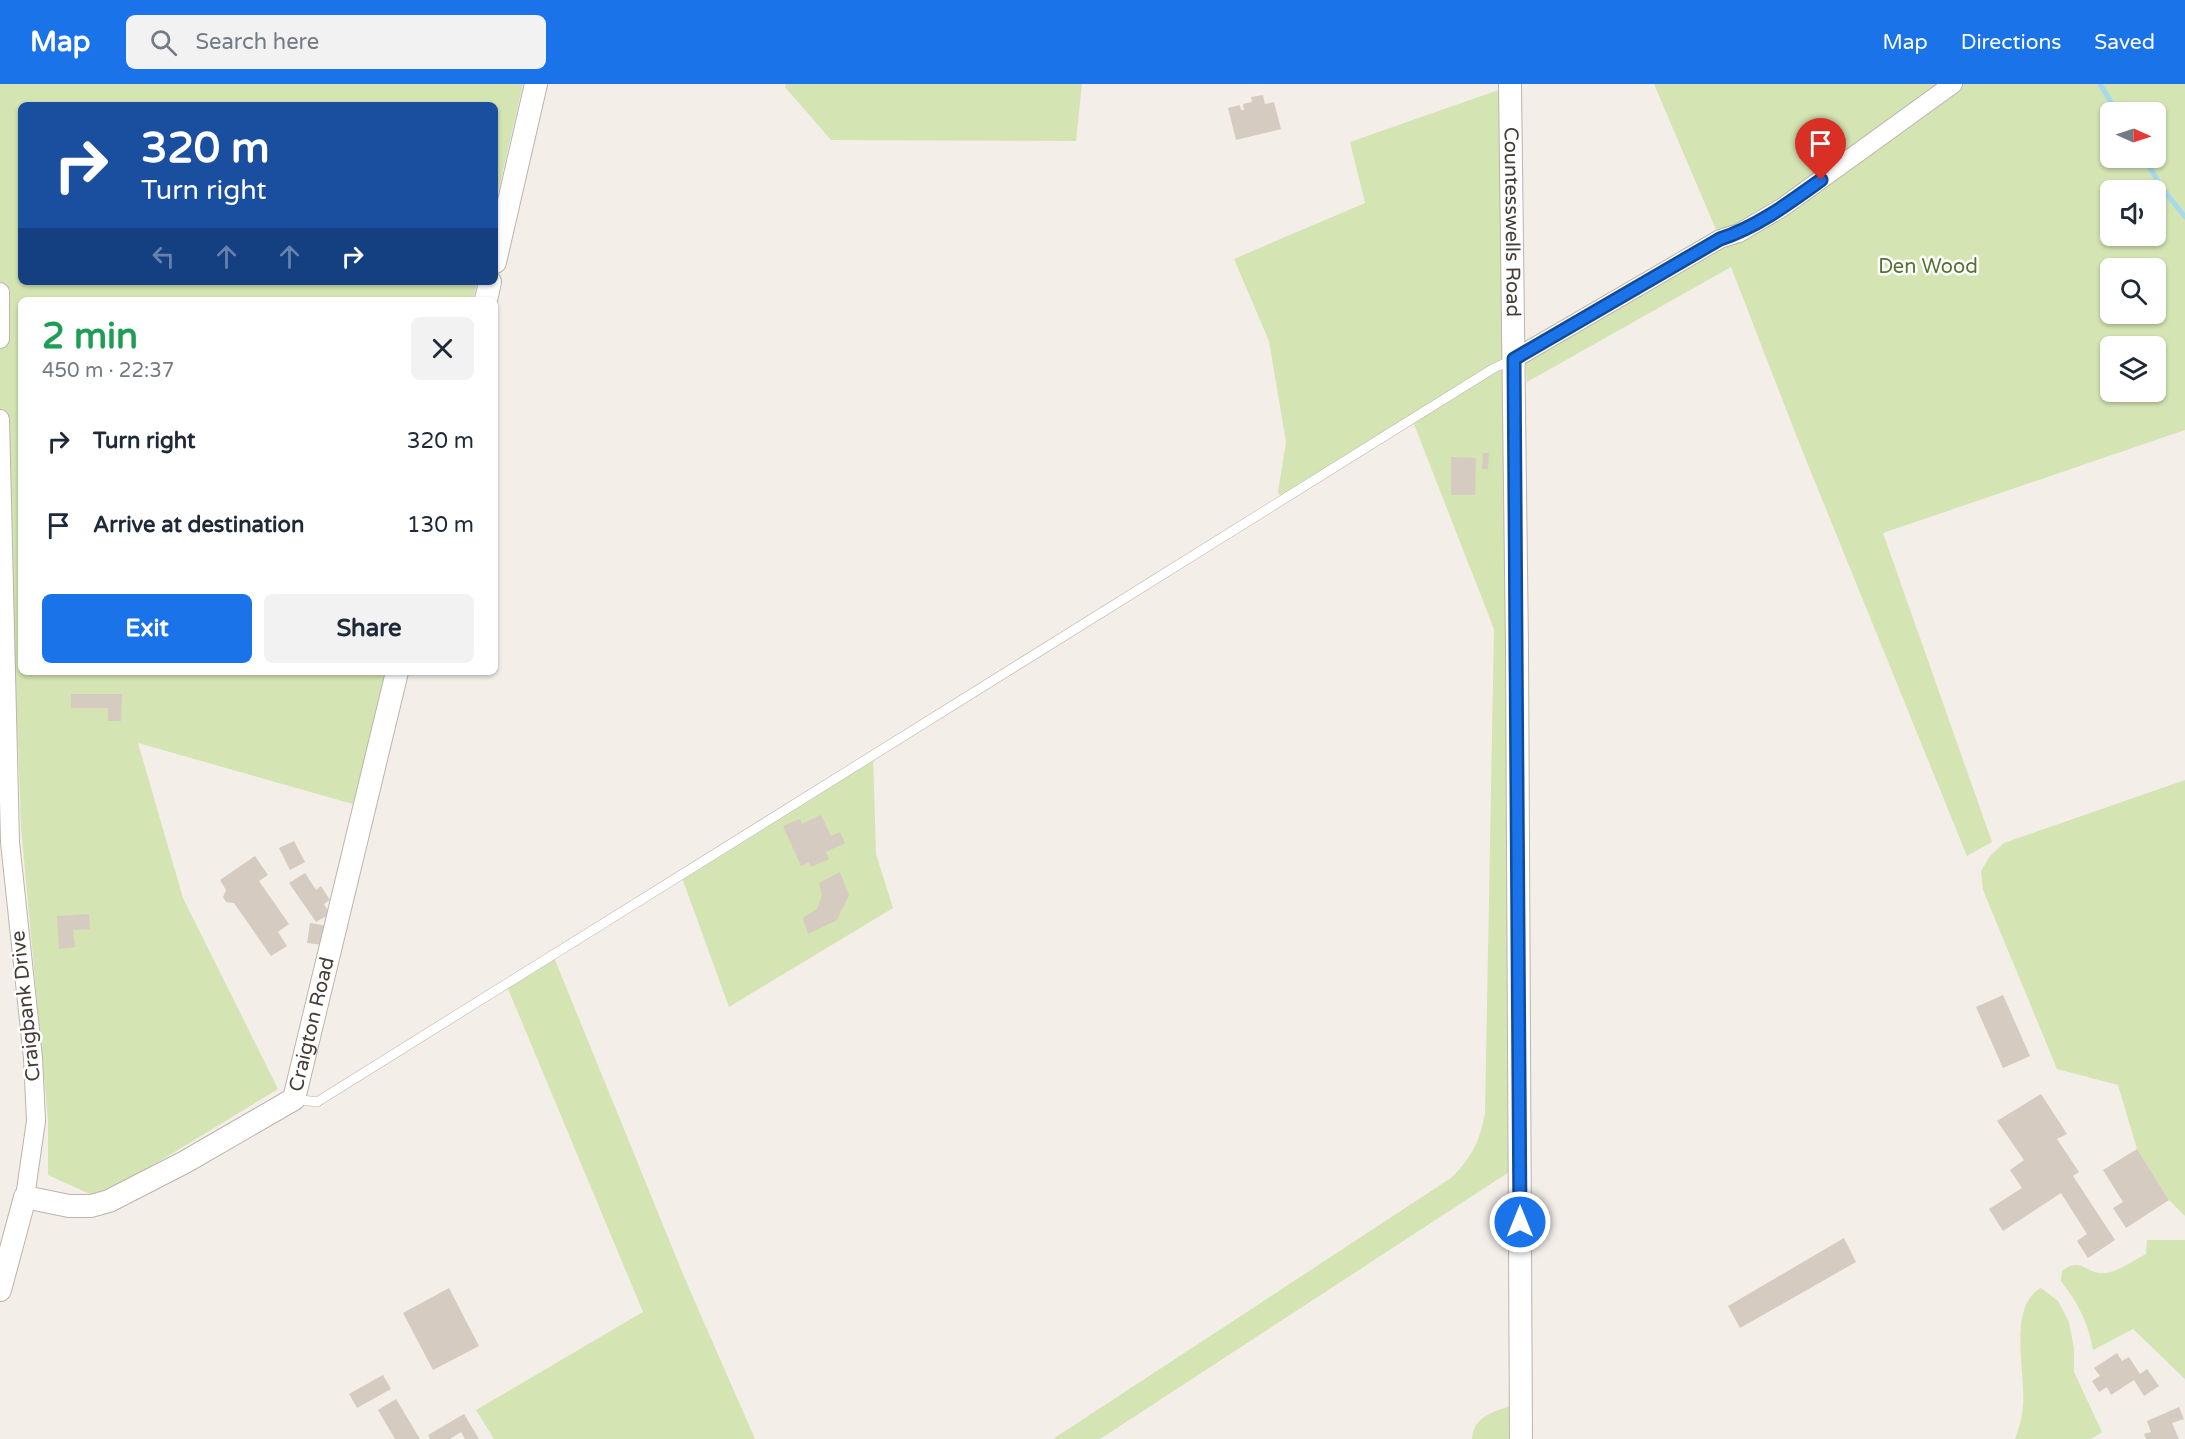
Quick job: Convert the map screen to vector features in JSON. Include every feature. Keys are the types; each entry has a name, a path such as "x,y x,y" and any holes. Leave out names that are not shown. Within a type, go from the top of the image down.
{"street":[{"path":"498,249 536,84"},
{"name":"Countesswells Road","path":"1510,84 1521,1439"},
{"path":"1514,359 1720,239 1739,232 1783,207 1953,84"},
{"path":"0,292 0,339"},
{"name":"Craigbank Drive","path":"0,419 10,842 8,910 33,1058 36,1121 25,1197"},
{"name":"Craigton Road","path":"25,1197 69,1206 91,1206 109,1201 185,1162 294,1099 396,675"},
{"path":"0,1290 25,1197"}],"lane":[{"path":"294,1099 317,1102 1430,407 1494,368 1514,359"}],"green space":[{"path":"0,84 523,84 498,193 498,102 18,102 18,285 476,285 474,297 18,297 18,675 387,675 353,804 138,743 183,898 278,1089 130,1179 92,1195 48,1175 48,1120 21,827 18,741 3,553 0,424"},
{"path":"786,84 1082,84 1076,141 831,140 785,87"},
{"name":"Den Wood","path":"1654,84 2185,84 2185,430 1883,533 1992,842 1967,856 1800,445 1731,267 1527,382 1525,359 1720,239"},
{"path":"1510,86 1509,1172 1100,1439 1053,1439 1451,1178 1474,1149 1480,1133 1485,1114 1494,629 1412,419 1282,500 1278,492 1286,442 1269,341 1234,259 1365,203 1350,142"},
{"path":"873,755 876,854 893,908 729,1007 681,875"},
{"path":"2185,780 2185,1216 2169,1200 2137,1149 2118,1085 2057,1069 1983,890 1981,871 1990,856 2004,843"},
{"path":"553,955 685,1279 755,1439 494,1439 476,1410 643,1312 506,984"},
{"path":"2147,1240 2185,1240 2185,1379 2133,1329 2093,1350 2082,1313 2061,1281 2062,1271 2075,1265 2099,1273 2121,1268 2146,1254"},
{"path":"2041,1288 2058,1301 2069,1322 2074,1349 2074,1372 2102,1432 2091,1439 2015,1439 2023,1407 2021,1325 2024,1309 2031,1297"},
{"path":"1514,1405 1517,1439 1472,1439 1473,1431 1481,1420 1493,1412"}],"building":[{"path":"1263,95 1265,104 1274,102 1281,129 1236,140 1228,108 1240,105 1241,110 1244,110 1243,104 1252,102 1251,97"},
{"path":"1483,453 1489,453 1488,469 1482,469"},
{"path":"1451,457 1476,458 1475,495 1451,495"},
{"path":"71,694 122,694 121,721 108,721 108,708 71,708"},
{"path":"821,815 831,836 840,832 845,843 826,852 829,859 811,867 809,862 801,866 783,826 800,819 802,824"},
{"path":"294,841 305,862 290,870 279,848"},
{"path":"255,856 268,875 259,881 289,924 278,932 287,946 271,956 234,903 226,902 223,897 226,890 220,880"},
{"path":"840,872 849,895 837,920 808,934 803,918 817,909 822,895 819,883"},
{"path":"305,873 316,890 321,886 330,900 324,904 330,914 316,922 289,883"},
{"path":"89,914 90,929 73,930 75,947 59,949 57,916"},
{"path":"310,923 327,926 324,945 307,943"},
{"path":"2003,995 2030,1056 2003,1068 1976,1007"},
{"path":"2041,1094 2067,1134 2057,1139 2079,1172 2073,1176 2115,1240 2088,1258 2077,1241 2087,1234 2061,1193 2003,1231 1989,1209 2022,1188 2010,1170 2024,1160 1997,1121"},
{"path":"2137,1149 2169,1200 2126,1228 2113,1208 2123,1202 2103,1170"},
{"path":"1844,1238 1856,1262 1740,1328 1728,1306"},
{"path":"449,1288 479,1346 433,1370 403,1313"},
{"path":"2117,1353 2122,1361 2129,1357 2140,1374 2147,1369 2159,1386 2144,1396 2134,1380 2111,1395 2107,1387 2099,1392 2092,1381 2100,1376 2094,1368"},
{"path":"383,1375 391,1389 357,1408 349,1394"},
{"path":"396,1399 420,1439 395,1439 378,1410"},
{"path":"2179,1407 2184,1419 2172,1423 2179,1439 2146,1439 2144,1434 2151,1432 2147,1421"},
{"path":"464,1414 479,1439 465,1439 461,1432 450,1439 430,1439 428,1435"}],"waterway":[{"path":"2100,84 2111,102"},
{"path":"2150,168 2162,188 2185,217"}],"route":[{"path":"1520,1222 1514,359 1720,239 1739,232 1783,207 1821,180"}]}
